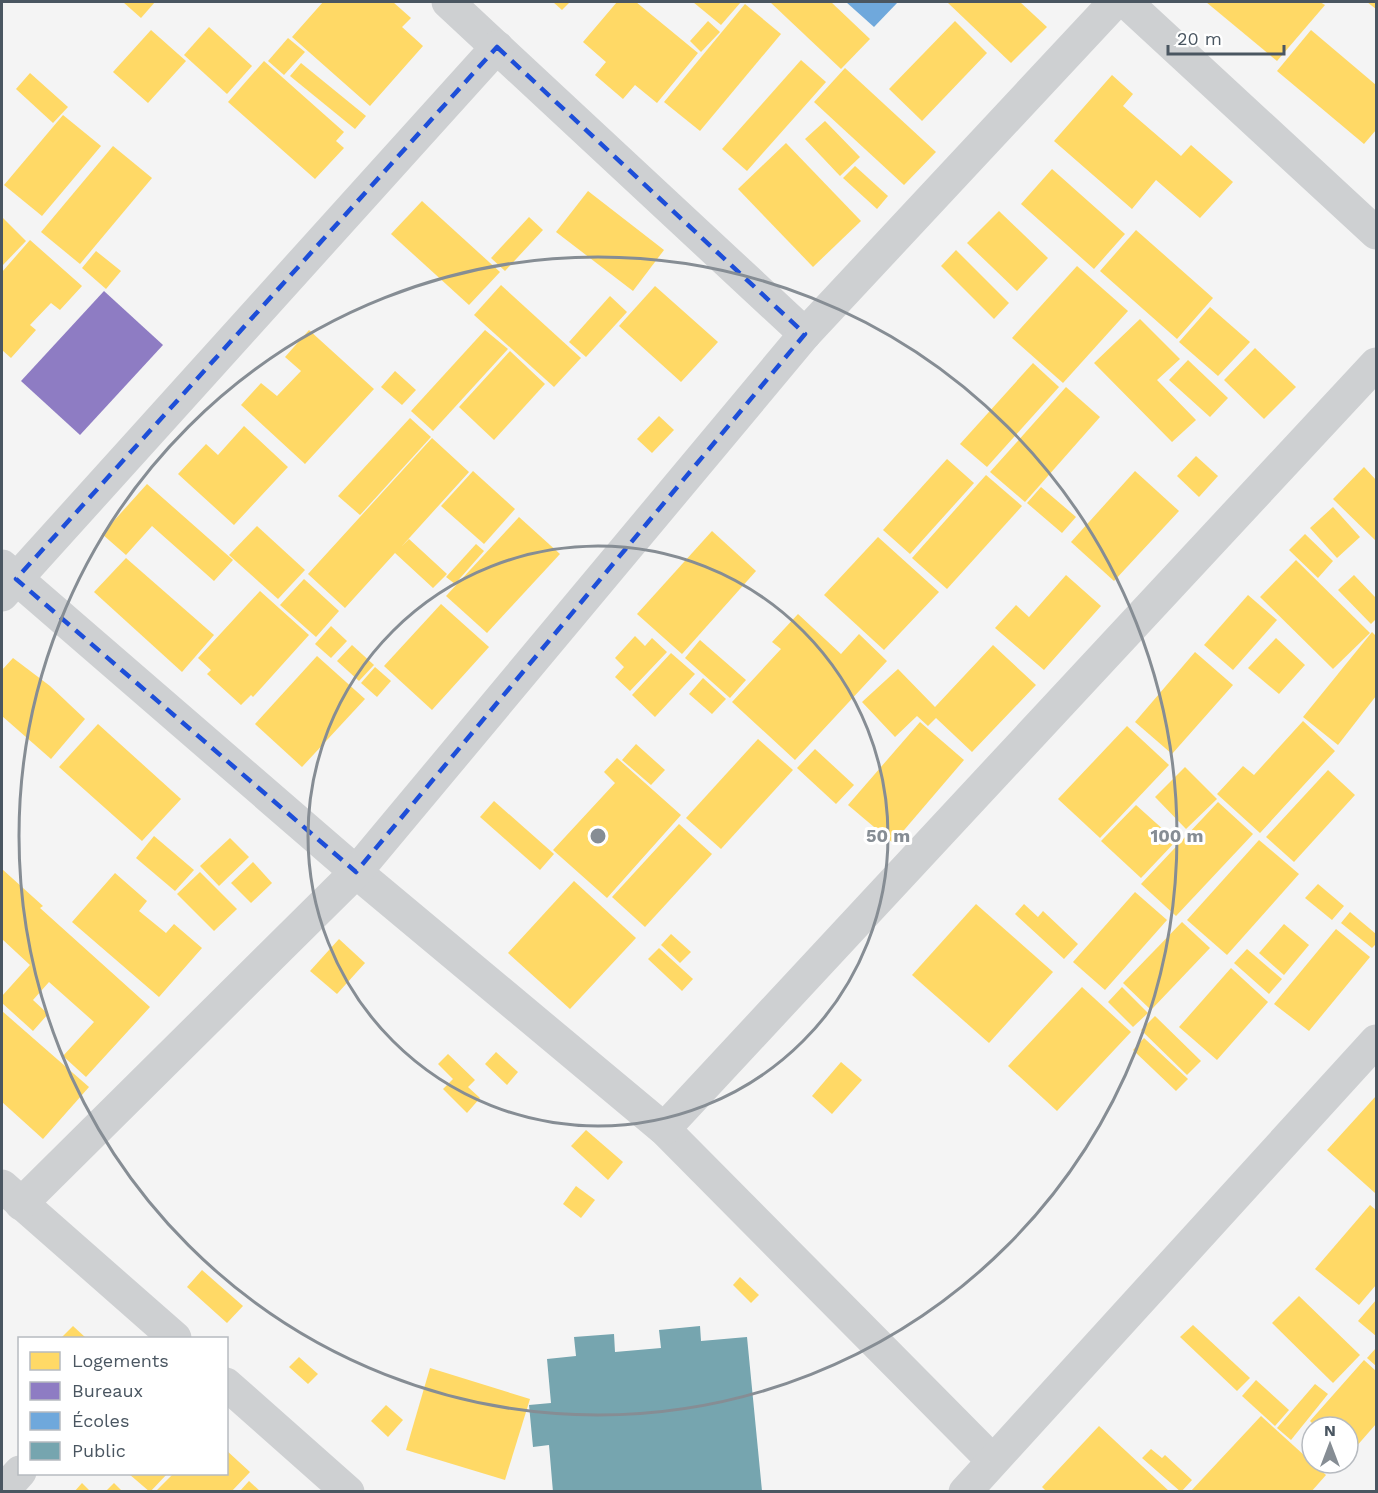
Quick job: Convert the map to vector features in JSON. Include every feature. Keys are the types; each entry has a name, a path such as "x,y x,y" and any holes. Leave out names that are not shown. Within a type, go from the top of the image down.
{"street":[{"path":"448,2 805,334"},
{"path":"158,1333 11,1195 356,872 805,334 1115,2"},
{"path":"1126,2 1377,233"},
{"path":"497,47 6,580 664,1128 992,1460"},
{"path":"664,1128 1377,364"},
{"path":"965,1491 1377,1041"},
{"path":"228,1386 348,1491"},
{"path":"2,1491 18,1474"}],"highlighted area":[{"path":"497,47 805,334 356,872 16,579"}],"building: Logements":[{"path":"123,2 155,2 141,18"},
{"path":"323,2 393,2 411,18 402,27 423,46 370,106 292,37"},
{"path":"553,2 570,2 562,10"},
{"path":"617,2 636,2 698,53 657,103 635,85 623,99 595,75 606,62 583,42"},
{"path":"693,2 741,2 721,25"},
{"path":"770,2 831,2 870,39 841,69"},
{"path":"947,2 1020,2 1047,27 1011,63"},
{"path":"1206,2 1320,2 1325,5 1277,61"},
{"path":"1367,2 1376,2 1376,9"},
{"path":"745,4 781,34 700,131 664,102"},
{"path":"708,21 720,32 701,52 690,41"},
{"path":"955,21 987,53 922,121 889,89"},
{"path":"209,27 252,66 227,94 184,55"},
{"path":"151,30 186,61 148,103 113,72"},
{"path":"1311,30 1376,85 1376,130 1364,144 1277,71"},
{"path":"288,38 305,52 284,75 268,61"},
{"path":"801,60 826,82 747,171 722,149"},
{"path":"264,61 344,132 336,141 344,148 315,179 228,102"},
{"path":"301,63 366,116 355,129 290,76"},
{"path":"845,68 936,152 904,185 814,102"},
{"path":"30,73 68,107 53,123 16,89"},
{"path":"1112,75 1133,94 1123,106 1181,156 1191,145 1233,182 1200,218 1156,180 1132,209 1054,141"},
{"path":"63,115 101,146 42,216 4,185"},
{"path":"825,121 860,157 840,176 805,139"},
{"path":"786,143 861,221 813,267 738,189"},
{"path":"113,146 152,178 80,264 41,232"},
{"path":"855,166 888,196 877,209 843,178"},
{"path":"1052,169 1125,234 1094,269 1021,204"},
{"path":"588,191 664,250 633,291 556,232"},
{"path":"422,201 500,272 469,305 391,234"},
{"path":"999,211 1048,258 1017,291 967,243"},
{"path":"2,217 26,241 2,266"},
{"path":"529,217 543,230 505,271 491,258"},
{"path":"1136,230 1213,298 1177,339 1100,271"},
{"path":"30,240 82,286 60,310 51,303 30,325 36,330 11,358 2,350 2,272"},
{"path":"956,250 1009,303 994,319 941,266"},
{"path":"96,251 121,271 106,289 82,268"},
{"path":"1077,266 1128,311 1063,383 1012,338"},
{"path":"501,285 581,358 554,387 474,315"},
{"path":"655,286 718,342 681,382 619,326"},
{"path":"610,296 627,312 586,357 569,342"},
{"path":"1210,307 1250,342 1218,376 1179,342"},
{"path":"1140,319 1180,359 1157,380 1196,420 1172,442 1094,363"},
{"path":"309,330 374,389 305,464 241,405 261,383 277,396 301,371 285,357"},
{"path":"485,330 508,349 433,431 411,411"},
{"path":"1255,348 1296,387 1264,419 1224,380"},
{"path":"510,351 545,384 494,440 459,407"},
{"path":"1188,360 1228,398 1210,417 1169,380"},
{"path":"1033,363 1059,387 987,467 960,444"},
{"path":"395,371 416,390 402,405 381,387"},
{"path":"1066,387 1100,417 1025,502 990,472"},
{"path":"659,416 674,430 652,453 637,439"},
{"path":"410,418 431,437 360,515 338,496"},
{"path":"244,426 288,467 234,525 178,474 206,444 218,455"},
{"path":"432,438 469,472 402,546 409,539 447,574 433,588 395,553 345,608 308,574"},
{"path":"1196,456 1218,476 1199,497 1177,476"},
{"path":"947,459 974,483 910,554 883,530"},
{"path":"1364,467 1376,480 1376,541 1333,499"},
{"path":"473,471 515,509 484,544 441,506"},
{"path":"1135,471 1179,511 1114,581 1071,542"},
{"path":"986,475 1022,506 947,589 912,558"},
{"path":"147,484 233,560 214,581 152,526 126,555 102,534"},
{"path":"1041,487 1076,517 1062,533 1027,503"},
{"path":"1333,507 1360,537 1337,558 1310,528"},
{"path":"519,517 560,554 487,633 446,596"},
{"path":"257,526 305,570 278,599 229,555"},
{"path":"712,531 756,571 682,654 637,614"},
{"path":"1305,534 1333,561 1318,578 1289,550"},
{"path":"878,537 939,592 884,650 824,595"},
{"path":"476,544 484,551 455,584 446,577"},
{"path":"126,558 214,635 182,672 94,592"},
{"path":"1296,560 1370,633 1333,669 1260,597"},
{"path":"1066,575 1101,606 1044,670 995,628 1016,605 1029,617"},
{"path":"1354,575 1376,598 1376,619 1371,624 1338,590"},
{"path":"304,579 339,611 316,637 280,605"},
{"path":"260,591 309,635 253,697 251,695 241,705 207,674 211,670 198,658"},
{"path":"1248,595 1277,620 1233,670 1204,645"},
{"path":"441,604 489,647 432,710 384,666"},
{"path":"798,614 841,654 859,634 887,661 795,760 732,702 781,649 772,642"},
{"path":"331,626 347,641 331,658 315,644"},
{"path":"1372,632 1376,636 1376,696 1338,745 1303,717"},
{"path":"635,636 645,646 652,638 667,652 630,691 615,677 624,667 615,658"},
{"path":"1276,638 1305,665 1279,694 1248,668"},
{"path":"700,640 746,680 730,698 685,658"},
{"path":"352,645 374,665 359,681 337,661"},
{"path":"993,645 1036,685 972,752 936,718 928,726 917,716 895,737 862,702 898,669 935,707"},
{"path":"1195,652 1233,685 1172,754 1135,722"},
{"path":"671,653 695,674 655,717 632,695"},
{"path":"317,656 365,699 302,767 255,724"},
{"path":"13,658 50,686 85,719 51,759 2,716 2,670"},
{"path":"375,667 391,681 377,697 361,683"},
{"path":"703,678 726,699 712,714 689,694"},
{"path":"1303,721 1335,751 1260,833 1217,794 1243,766 1254,775"},
{"path":"920,722 964,760 893,843 848,805"},
{"path":"98,724 181,799 142,841 59,767"},
{"path":"1127,726 1169,765 1100,838 1058,799"},
{"path":"758,739 793,770 721,849 686,818"},
{"path":"636,744 665,770 651,785 622,760"},
{"path":"815,749 854,785 836,804 797,768"},
{"path":"617,758 681,815 607,898 553,850 615,783 604,772"},
{"path":"1185,767 1217,799 1186,829 1155,797"},
{"path":"1328,770 1355,795 1294,862 1266,837"},
{"path":"494,801 554,854 540,870 480,817"},
{"path":"1218,802 1253,834 1176,916 1141,884"},
{"path":"1136,805 1176,841 1141,878 1101,841"},
{"path":"679,824 712,854 645,927 612,897"},
{"path":"154,836 194,870 175,891 136,858"},
{"path":"230,838 249,857 219,886 200,866"},
{"path":"1259,840 1299,874 1227,955 1187,920"},
{"path":"253,862 272,883 251,903 231,883"},
{"path":"2,869 43,906 40,908 150,1007 86,1077 63,1056 94,1022 49,982 33,1000 48,1014 33,1031 2,1003 2,996 30,965 2,939"},
{"path":"200,872 237,909 214,931 177,894"},
{"path":"115,873 147,901 139,911 166,933 174,924 202,948 159,997 72,922"},
{"path":"574,881 636,938 570,1009 508,953"},
{"path":"1318,884 1344,906 1332,920 1305,898"},
{"path":"1135,892 1167,920 1105,990 1073,962"},
{"path":"976,904 1053,972 989,1043 912,975"},
{"path":"1024,904 1038,917 1043,911 1078,944 1064,959 1015,914"},
{"path":"1350,912 1376,934 1376,944 1372,948 1341,923"},
{"path":"1182,922 1210,948 1151,1010 1123,983"},
{"path":"1284,924 1309,945 1284,975 1259,953"},
{"path":"1336,929 1370,957 1309,1031 1274,1004"},
{"path":"671,934 691,952 680,963 661,945"},
{"path":"339,939 365,963 337,994 310,971"},
{"path":"659,948 693,979 682,991 648,959"},
{"path":"1247,949 1282,979 1269,994 1234,963"},
{"path":"1231,968 1268,1002 1217,1060 1179,1027"},
{"path":"1082,987 1131,1032 1057,1111 1008,1066"},
{"path":"1122,987 1148,1013 1133,1027 1108,1002"},
{"path":"2,1011 89,1087 43,1139 2,1102"},
{"path":"1155,1016 1201,1061 1187,1075 1141,1030"},
{"path":"1144,1038 1188,1079 1176,1091 1133,1050"},
{"path":"496,1052 518,1072 507,1085 485,1064"},
{"path":"448,1054 475,1080 468,1087 480,1098 467,1113 443,1089 453,1079 438,1064"},
{"path":"841,1062 862,1080 832,1114 812,1096"},
{"path":"1376,1096 1376,1192 1375,1193 1327,1150"},
{"path":"586,1130 623,1162 608,1180 571,1146"},
{"path":"576,1186 595,1200 581,1218 563,1204"},
{"path":"1370,1205 1376,1210 1376,1285 1359,1305 1315,1269"},
{"path":"202,1270 243,1306 227,1323 187,1287"},
{"path":"740,1277 759,1295 751,1303 733,1285"},
{"path":"1299,1296 1360,1355 1333,1383 1272,1323"},
{"path":"1376,1300 1376,1336 1358,1321"},
{"path":"1193,1325 1250,1378 1237,1391 1180,1337"},
{"path":"73,1326 85,1337 62,1337"},
{"path":"1376,1348 1376,1366 1367,1358"},
{"path":"299,1357 318,1374 308,1384 289,1367"},
{"path":"1364,1360 1376,1371 1376,1424 1360,1442 1360,1415 1315,1415"},
{"path":"430,1368 530,1399 505,1480 406,1450"},
{"path":"1256,1380 1289,1410 1275,1426 1242,1396"},
{"path":"1315,1384 1328,1394 1311,1415 1300,1415 1300,1429 1291,1440 1277,1428"},
{"path":"386,1405 403,1420 388,1437 371,1421"},
{"path":"1261,1416 1300,1451 1300,1475 1326,1475 1311,1492 1190,1492"},
{"path":"1099,1426 1170,1492 1047,1492 1042,1487"},
{"path":"1151,1449 1162,1458 1165,1455 1192,1480 1181,1492 1142,1458"},
{"path":"228,1452 250,1472 231,1492 155,1492 172,1475 228,1475"},
{"path":"130,1475 166,1475 150,1492"},
{"path":"249,1481 261,1492 239,1492"},
{"path":"82,1483 91,1492 74,1492"},
{"path":"114,1483 123,1492 105,1492"}],"building: Bureaux":[{"path":"104,291 163,345 80,435 21,381"}],"building: Écoles":[{"path":"846,2 898,2 874,27"}],"building: Public":[{"path":"700,1326 701,1341 747,1337 762,1491 553,1492 549,1445 533,1447 529,1405 551,1403 547,1359 576,1356 574,1337 614,1334 615,1352 661,1348 659,1330"}]}
